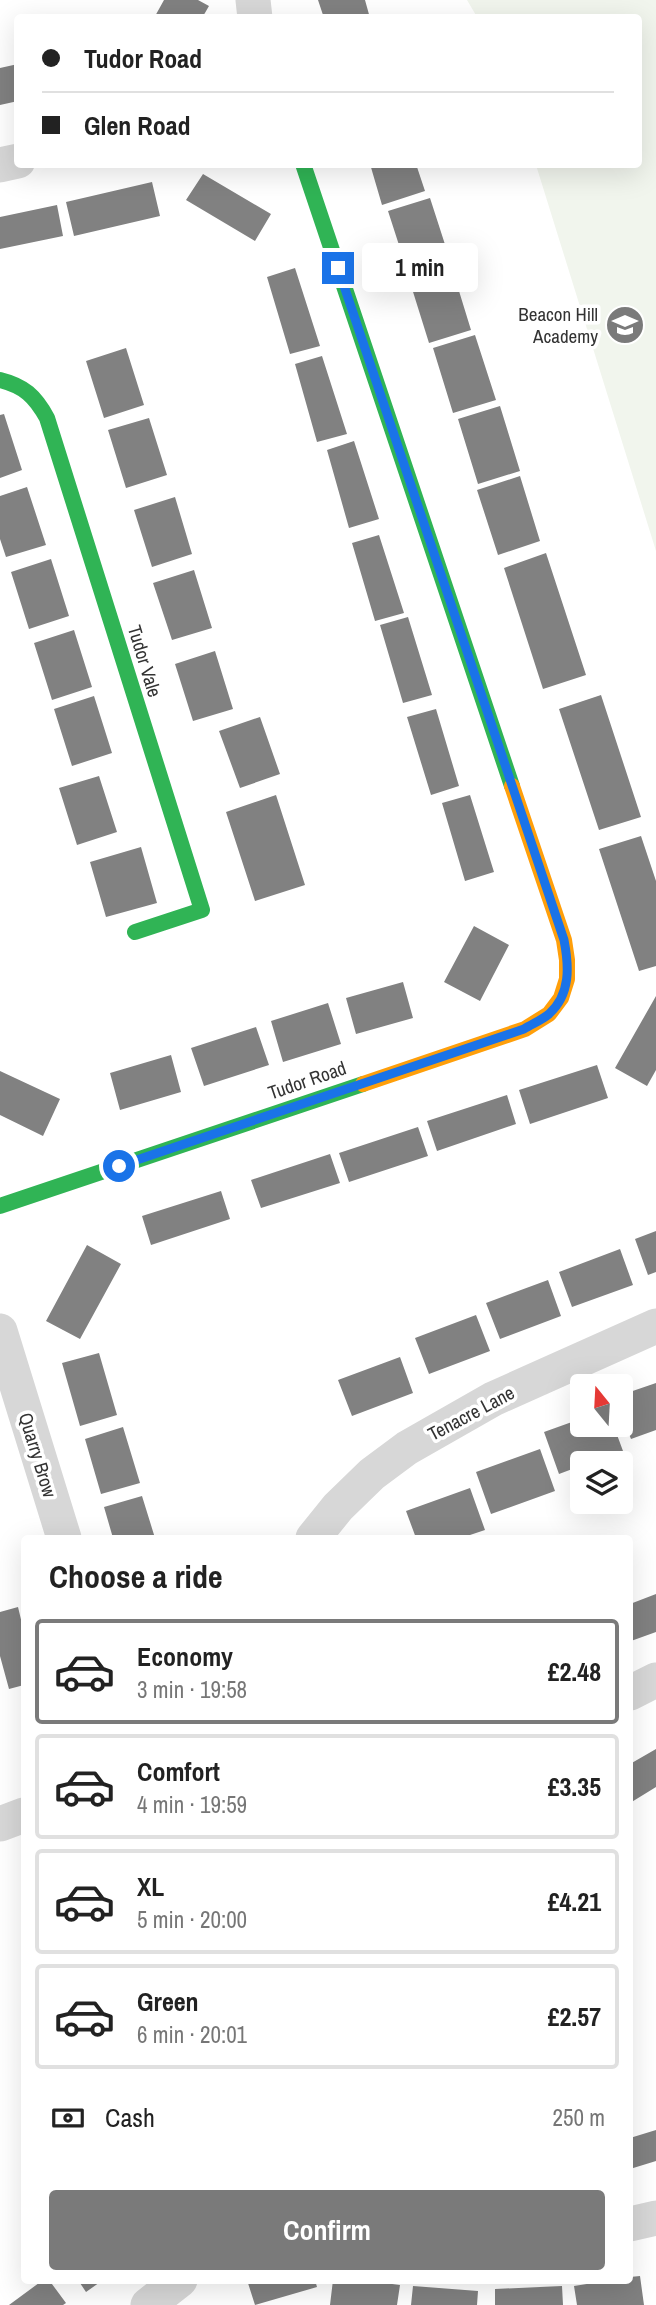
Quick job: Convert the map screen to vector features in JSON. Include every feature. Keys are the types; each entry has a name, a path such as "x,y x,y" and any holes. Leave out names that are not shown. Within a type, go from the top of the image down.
{"street":[{"name":"Tudor Road","path":"0,1206 524,1029 549,1014 565,992 569,965 564,940 304,168"},
{"name":"Tudor Vale","path":"0,380 17,384 35,395 47,418 202,910 135,932"},
{"name":"Tenacre Lane","path":"316,1535 372,1474 407,1448 493,1399 656,1325"},
{"name":"Quarry Brow","path":"0,1331 63,1535"},
{"path":"633,1692 656,1680"},
{"path":"0,1824 21,1816"},
{"path":"633,2223 656,2218"},
{"path":"148,2305 175,2284"}],"shaded area":[{"name":"Beacon Hill Academy","path":"467,0 656,0 656,551 537,168 642,168 642,14 475,14"}],"building":[{"path":"164,0 198,0 209,6 204,14 156,14"},
{"path":"318,0 365,0 369,14 323,14"},
{"path":"14,65 14,102 0,105 0,68"},
{"path":"371,168 417,168 425,191 382,205"},
{"path":"203,174 271,214 255,241 186,200"},
{"path":"152,182 160,216 74,236 66,202"},
{"path":"430,198 451,263 409,276 388,211"},
{"path":"57,205 63,236 0,249 0,217"},
{"path":"451,265 471,330 429,343 409,279"},
{"path":"295,268 320,346 290,354 267,277"},
{"path":"475,335 496,400 453,413 433,348"},
{"path":"126,348 144,405 104,418 86,361"},
{"path":"322,356 347,434 317,442 295,364"},
{"path":"500,406 520,471 478,484 458,419"},
{"path":"4,414 22,470 0,478 0,415"},
{"path":"149,418 167,475 126,488 108,430"},
{"path":"354,441 379,519 349,528 327,450"},
{"path":"520,476 540,541 498,555 477,490"},
{"path":"27,487 46,545 6,557 0,539 0,496"},
{"path":"175,497 192,554 152,567 134,510"},
{"path":"379,535 404,613 375,621 352,543"},
{"path":"546,553 586,675 543,689 504,568"},
{"path":"51,559 69,616 29,629 11,572"},
{"path":"194,570 212,628 172,640 153,583"},
{"path":"408,617 432,695 403,703 380,625"},
{"path":"74,630 92,687 52,700 34,643"},
{"path":"215,651 233,709 193,721 175,664"},
{"path":"601,695 641,817 599,830 559,709"},
{"path":"94,696 112,753 72,766 54,709"},
{"path":"436,709 459,786 431,795 407,717"},
{"path":"260,717 280,774 240,788 219,731"},
{"path":"99,776 117,832 77,845 59,788"},
{"path":"276,795 305,885 255,901 226,812"},
{"path":"470,795 494,872 465,881 442,803"},
{"path":"641,836 656,881 656,966 639,971 599,849"},
{"path":"141,847 157,903 106,917 90,862"},
{"path":"474,926 509,945 480,1001 444,982"},
{"path":"403,982 413,1018 356,1034 346,998"},
{"path":"656,996 656,1070 647,1086 615,1068"},
{"path":"328,1003 341,1044 283,1062 271,1021"},
{"path":"256,1027 269,1065 204,1086 191,1048"},
{"path":"171,1055 181,1092 120,1110 110,1073"},
{"path":"597,1065 608,1098 530,1124 519,1090"},
{"path":"0,1071 60,1099 43,1136 0,1115"},
{"path":"507,1095 516,1124 437,1151 427,1121"},
{"path":"418,1127 428,1156 349,1182 339,1153"},
{"path":"330,1154 340,1183 261,1208 251,1180"},
{"path":"221,1191 230,1219 151,1245 142,1216"},
{"path":"656,1231 656,1272 648,1275 635,1239"},
{"path":"87,1245 121,1264 80,1339 46,1321"},
{"path":"620,1249 633,1285 572,1307 559,1272"},
{"path":"548,1280 561,1316 500,1339 486,1303"},
{"path":"476,1315 490,1351 429,1374 415,1338"},
{"path":"99,1353 117,1415 80,1426 62,1363"},
{"path":"400,1357 413,1393 352,1416 338,1380"},
{"path":"656,1383 656,1430 631,1439 630,1437 634,1437 634,1391"},
{"path":"570,1423 570,1437 618,1437 623,1451 570,1451 570,1470 559,1474 544,1432"},
{"path":"123,1427 140,1483 101,1494 85,1439"},
{"path":"540,1449 555,1491 491,1514 476,1472"},
{"path":"470,1488 485,1530 470,1535 415,1535 406,1511"},
{"path":"142,1496 154,1535 112,1535 104,1507"},
{"path":"656,1594 656,1632 633,1640 633,1603"},
{"path":"18,1607 21,1620 21,1686 9,1689 0,1656 0,1612"},
{"path":"656,1749 656,1787 633,1801 633,1762"},
{"path":"656,2130 656,2161 633,2168 633,2137"},
{"path":"640,2276 644,2305 577,2305 574,2286 633,2284 633,2277"},
{"path":"38,2284 52,2284 66,2303 63,2305 9,2305"},
{"path":"81,2284 97,2284 86,2292"},
{"path":"248,2284 316,2284 317,2287 255,2305"},
{"path":"333,2284 400,2285 397,2305 330,2305"},
{"path":"413,2286 478,2291 477,2305 411,2305"},
{"path":"562,2286 563,2305 495,2305 495,2289"}],"traffic: fast":[{"path":"304,168 512,786"},
{"path":"0,380 16,385 28,393 47,418 202,910 135,932"},
{"path":"0,1206 363,1084"}],"traffic: slow":[{"path":"363,1084 525,1029 549,1014 561,998 567,979 564,940 512,786"}],"place":[{"name":"Beacon Hill Academy","path":"625,325"}],"route":[{"path":"119,1166 524,1029 549,1014 565,992 569,965 564,940 338,268"}]}
